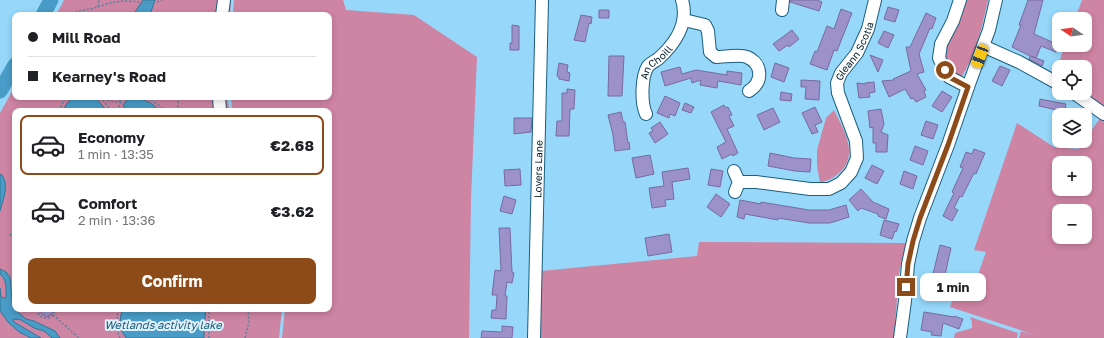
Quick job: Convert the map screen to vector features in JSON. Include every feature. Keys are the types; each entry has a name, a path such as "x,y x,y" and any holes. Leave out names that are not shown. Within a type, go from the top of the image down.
{"street":[{"path":"222,12 224,0"},
{"name":"Lovers Lane","path":"534,338 542,0"},
{"name":"An Choill","path":"642,113 642,89 645,75 649,66 673,43 682,28 684,20 684,7 682,0"},
{"name":"Gleann Scotia","path":"736,182 756,182 810,189 829,189 841,183 851,172 857,158 856,141 838,93 837,83 841,73 857,53 868,29 875,0"},
{"path":"960,0 953,21 941,44 939,58 949,77 968,87"},
{"path":"900,338 908,264 913,241 983,46 996,0"},
{"path":"684,20 705,24 708,31 710,52 716,57 746,56 756,63 760,76 756,87 749,91"},
{"path":"983,46 1019,62 1052,80"},
{"path":"1084,100 1104,114"}],"path":[{"path":"98,6 99,0"},
{"path":"76,12 112,2 126,1 155,3 162,0"},
{"path":"103,100 109,108"},
{"path":"109,100 117,102 122,100"},
{"path":"119,108 122,100"},
{"path":"152,100 162,108"},
{"path":"38,312 42,317 48,318 53,315 54,312"},
{"path":"118,312 116,321 120,338"},
{"path":"209,338 210,312"},
{"path":"245,338 248,312"},
{"path":"53,315 79,338"}],"shaded area":[{"path":"64,0 231,0 230,12 58,12"},
{"path":"234,0 343,0 346,10 414,15 477,57 471,198 469,338 282,338 285,312 332,312 332,108 232,108 231,100 332,100 332,12 233,12"},
{"path":"965,0 988,0 975,50 961,78 946,67 944,52"},
{"path":"1082,0 1104,0 1104,106 1092,98 1092,60 1060,60 1063,52 1092,52 1092,12 1078,12"},
{"path":"12,91 12,100 228,100 229,108 12,108 12,312 282,312 279,338 0,338 0,113"},
{"path":"834,110 847,138 849,146 848,161 839,173 820,183 817,165 817,150 826,118"},
{"path":"1101,117 1104,120 1104,338 1019,338 1021,331 1034,336 1023,331 950,307 959,279 975,283 986,252 974,250 1017,123 1052,146 1052,148 1092,148 1092,129"},
{"path":"699,242 906,243 899,273 894,338 541,338 541,271 697,256"},
{"path":"970,317 1018,333 1017,338 954,338 955,333 972,328"}],"water":[{"path":"143,0 155,0 151,12 135,12"},
{"path":"71,100 98,100 104,108 64,108"},
{"path":"127,100 142,100 149,102 156,108 124,108 123,105"},
{"path":"1,174 4,178 5,187 0,211 0,175"},
{"path":"0,269 6,272 10,277 12,312 18,312 26,319 34,321 55,331 60,338 52,338 44,331 34,328 21,320 13,319 14,322 41,338 31,338 19,332 8,322 0,311 0,288 1,297 5,298 6,284 0,274"},
{"name":"Wetlands activity lake","path":"122,312 206,312 204,338 126,338 123,334 120,321"}],"building":[{"path":"790,0 817,0 822,2 819,11 790,2"},
{"path":"1028,0 1043,0 1034,34 1052,42 1052,50 1041,46 1036,58 1044,61 1042,66 1029,59 1030,56 1012,47 1021,25 1019,25"},
{"path":"888,7 899,10 895,22 884,19"},
{"path":"841,9 852,13 837,51 834,50 827,70 810,64 815,51 817,52 827,26 834,29"},
{"path":"599,10 609,10 609,18 599,18"},
{"path":"926,13 936,18 919,54 924,72 917,74 926,90 924,91 926,97 916,102 913,98 911,99 905,89 889,97 882,81 894,80 893,79 911,71 906,47 910,47"},
{"path":"581,15 592,17 591,24 589,23 585,42 574,40"},
{"path":"512,25 519,26 519,50 510,50 510,43 512,43"},
{"path":"792,30 799,39 789,47 788,45 779,51 773,44"},
{"path":"884,31 894,35 888,48 878,43"},
{"path":"870,55 883,60 878,72"},
{"path":"609,56 624,56 622,96 608,96"},
{"path":"559,63 568,65 567,72 570,73 569,81 559,79 557,76"},
{"path":"775,63 789,68 784,82 771,77"},
{"path":"1000,66 1010,70 1002,86 992,81"},
{"path":"680,67 682,74 696,70 727,75 727,71 742,73 741,85 718,81 717,88 700,85 701,80 692,83 691,78 665,86 661,72"},
{"path":"801,80 820,81 819,100 805,99 806,87 801,87"},
{"path":"874,82 875,92 869,93 870,97 859,98 857,83 865,84"},
{"path":"567,89 575,90 574,109 570,109 569,136 556,136 557,121 562,121 562,93 567,93"},
{"path":"942,91 952,97 942,112 932,106"},
{"path":"781,92 792,94 791,101 780,100"},
{"path":"665,96 680,103 675,116 670,114 669,118 657,113"},
{"path":"1040,99 1066,104 1065,108 1052,109 1039,106"},
{"path":"685,103 694,107 691,113 682,110"},
{"path":"724,105 726,108 728,107 732,115 729,116 734,126 727,129 738,153 722,159 717,147 726,142 711,112"},
{"path":"815,107 822,122 815,125 818,132 812,134 802,113"},
{"path":"773,108 780,122 764,130 757,115"},
{"path":"881,109 884,124 881,132 888,135 887,152 876,152 876,143 873,143 873,127 870,128 868,111"},
{"path":"621,112 623,122 625,122 630,149 615,151 608,115"},
{"path":"514,118 532,118 531,132 514,134"},
{"path":"926,121 938,125 933,139 921,135"},
{"path":"660,122 668,134 655,143 649,133 653,131 651,128"},
{"path":"915,146 928,151 923,165 910,160"},
{"path":"974,149 985,153 976,174 974,173 962,197 960,196 954,208 958,210 952,221 943,216 954,193 952,192 963,168 960,167 966,152 972,154"},
{"path":"770,153 794,158 811,159 810,172 768,166"},
{"path":"650,155 654,174 636,178 632,158"},
{"path":"872,165 884,171 877,184 865,178"},
{"path":"688,168 690,179 672,182 674,199 665,200 666,206 652,208 649,188 664,186 662,172"},
{"path":"520,169 521,185 505,186 504,170"},
{"path":"711,169 723,171 720,187 708,185"},
{"path":"904,171 917,176 913,189 900,184"},
{"path":"861,189 873,202 889,209 886,219 878,216 878,214 861,208 858,211 849,200"},
{"path":"716,194 730,204 721,217 707,207"},
{"path":"504,196 516,200 512,214 500,211"},
{"path":"740,200 809,210 829,210 846,205 849,217 830,223 809,223 778,218 778,220 745,214 744,219 737,217"},
{"path":"884,220 899,224 892,239 880,235"},
{"path":"499,228 510,228 512,272 514,273 512,283 507,282 505,296 507,296 506,319 491,318 492,310 496,310 497,295 492,295 495,270 501,271"},
{"path":"669,234 672,252 648,256 645,238"},
{"path":"940,245 951,248 941,294 929,291"},
{"path":"41,312 54,312 47,317"},
{"path":"924,312 954,316 963,319 959,329 943,323 941,336 931,335 932,332 921,330"},
{"path":"502,326 513,327 512,338 481,338 482,331 502,332"}],"waterway":[{"path":"45,12 51,0"},
{"path":"0,91 12,70"}],"route":[{"path":"906,287 908,264 920,218 968,87 949,77 945,70"}]}
